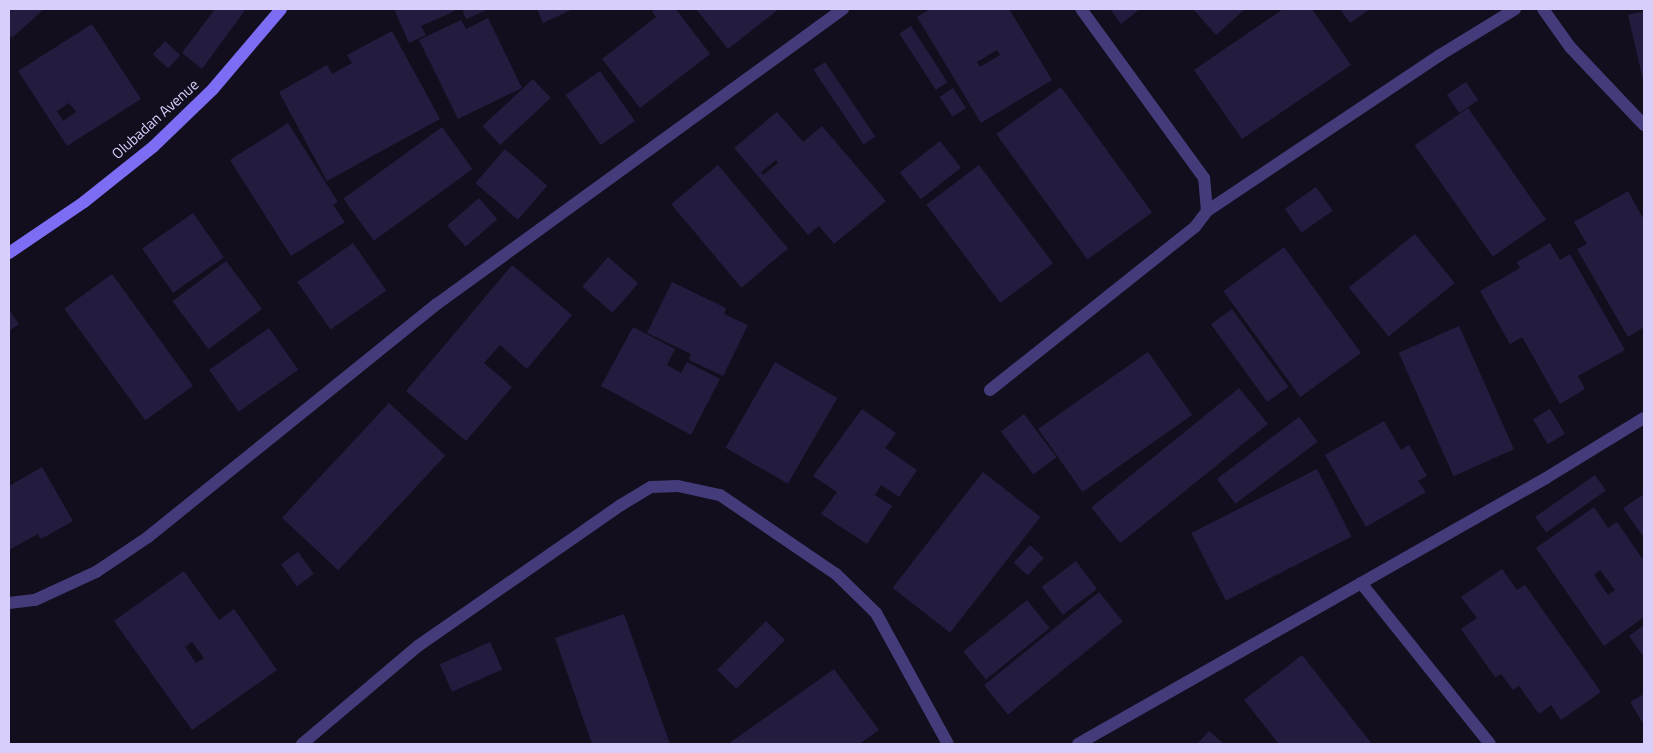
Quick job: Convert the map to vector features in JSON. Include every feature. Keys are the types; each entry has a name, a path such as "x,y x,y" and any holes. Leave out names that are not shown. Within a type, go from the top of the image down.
{"street":[{"name":"Olubadan Avenue","path":"9,253 84,202 153,147 213,89 281,9"},
{"path":"9,603 35,600 96,572 148,537 437,304 843,9"},
{"path":"1081,9 1204,178 1207,211"},
{"path":"990,390 1196,227 1207,211 1440,54 1515,9"},
{"path":"1543,9 1570,47 1644,125"},
{"path":"1078,744 1361,583 1644,418"},
{"path":"302,744 418,646 621,505 651,487 678,486 720,495 836,574 876,613 948,744"},
{"path":"1361,583 1490,744"}],"building":[{"path":"9,9 44,9 12,38 9,34"},
{"path":"215,9 246,9 202,69 182,53"},
{"path":"394,9 455,9 455,11 421,26 426,35 409,43"},
{"path":"462,9 489,9 466,19"},
{"path":"537,9 573,9 543,23"},
{"path":"655,9 676,9 710,54 640,108 602,59 656,17 652,11"},
{"path":"696,9 779,9 728,49"},
{"path":"930,9 1009,9 1052,80 981,123 917,17","holes":["997,50 1000,55 980,67 977,62"]},
{"path":"1110,9 1140,9 1121,24"},
{"path":"1193,9 1245,9 1216,35"},
{"path":"1283,9 1312,9 1351,65 1242,139 1194,70"},
{"path":"1340,9 1370,9 1350,23"},
{"path":"1644,11 1644,80 1643,80 1628,15"},
{"path":"488,18 522,88 458,119 419,40 461,20 466,29"},
{"path":"92,24 141,99 67,146 18,71","holes":["69,103 76,112 63,121 57,111"]},
{"path":"911,26 947,82 936,90 899,34"},
{"path":"392,31 440,119 327,181 279,92 327,65 332,74 352,63 347,55"},
{"path":"165,41 180,55 168,68 153,54"},
{"path":"825,62 875,137 864,144 813,70"},
{"path":"600,71 635,121 601,145 566,95"},
{"path":"533,79 551,98 500,145 483,126"},
{"path":"1466,82 1478,100 1459,113 1447,95"},
{"path":"1061,87 1152,212 1087,259 996,134"},
{"path":"953,88 966,108 953,117 940,97"},
{"path":"1468,108 1546,219 1493,257 1415,145"},
{"path":"777,112 803,142 822,126 886,201 834,244 819,226 808,235 734,148","holes":["776,160 778,163 763,175 761,172"]},
{"path":"288,123 338,202 333,205 345,222 291,256 230,160"},
{"path":"442,127 473,169 374,241 343,199"},
{"path":"940,141 961,168 921,199 900,172"},
{"path":"505,149 547,186 518,220 475,183"},
{"path":"718,165 788,248 741,288 671,204"},
{"path":"979,165 1053,263 1000,303 926,205"},
{"path":"1316,187 1333,211 1302,233 1285,209"},
{"path":"1628,191 1644,220 1644,327 1628,337 1577,249 1587,244 1574,222"},
{"path":"479,198 497,219 466,247 447,226"},
{"path":"193,213 224,257 173,293 142,249"},
{"path":"1415,234 1455,283 1389,336 1349,287"},
{"path":"353,243 386,291 331,330 297,282"},
{"path":"1550,243 1560,260 1570,254 1625,350 1578,376 1585,389 1560,404 1522,337 1510,344 1480,291 1520,268 1517,262"},
{"path":"1284,247 1361,353 1300,397 1223,291"},
{"path":"608,257 638,283 613,313 582,286"},
{"path":"226,261 262,309 209,349 172,301"},
{"path":"512,265 572,315 527,369 500,345 484,363 512,387 466,441 406,391"},
{"path":"112,274 193,386 145,420 64,309"},
{"path":"672,282 726,308 724,314 748,325 723,376 689,360 691,354 647,333"},
{"path":"1232,309 1288,387 1267,402 1211,324"},
{"path":"9,310 19,324 9,331"},
{"path":"1459,326 1514,449 1454,476 1399,353"},
{"path":"633,327 675,349 667,365 681,373 687,362 720,379 691,435 601,386"},
{"path":"269,328 298,370 238,412 209,370"},
{"path":"1148,352 1192,415 1082,492 1038,429"},
{"path":"775,362 837,398 788,484 726,448"},
{"path":"1239,388 1268,424 1120,543 1091,508"},
{"path":"389,403 445,456 338,570 282,518"},
{"path":"862,409 896,433 885,448 917,470 899,497 881,485 875,495 892,506 867,544 821,514 837,492 813,476"},
{"path":"1550,409 1565,434 1548,444 1533,419"},
{"path":"1024,414 1056,457 1033,475 1001,431"},
{"path":"1299,417 1318,442 1235,504 1217,479"},
{"path":"1384,421 1401,450 1409,445 1427,476 1418,481 1426,492 1366,527 1325,455"},
{"path":"42,467 73,521 41,539 38,534 9,550 9,486"},
{"path":"1317,469 1352,537 1226,601 1191,533"},
{"path":"983,472 1041,517 950,633 892,588"},
{"path":"1595,475 1606,491 1546,532 1535,517"},
{"path":"1644,494 1644,538 1623,508"},
{"path":"1594,507 1608,528 1617,522 1644,561 1644,617 1604,646 1536,548","holes":["1600,570 1615,590 1608,595 1594,575"]},
{"path":"1030,545 1044,558 1028,576 1014,563"},
{"path":"298,552 314,574 297,586 281,564"},
{"path":"1076,561 1097,589 1063,615 1042,587"},
{"path":"1502,569 1517,590 1525,585 1601,692 1561,720 1551,705 1539,714 1519,686 1513,690 1501,674 1495,677 1461,629 1477,618 1461,597"},
{"path":"184,571 219,620 234,609 277,670 192,730 114,621","holes":["192,642 204,658 196,663 185,647"]},
{"path":"1099,592 1123,622 1008,715 984,685"},
{"path":"1027,600 1050,628 986,680 963,652"},
{"path":"624,614 670,744 592,744 555,638"},
{"path":"766,621 785,640 736,689 717,670"},
{"path":"1644,625 1644,657 1629,636"},
{"path":"490,642 502,669 452,692 440,664"},
{"path":"1302,655 1372,744 1279,744 1244,700"},
{"path":"834,669 879,730 859,744 728,744"},
{"path":"1644,694 1644,725 1630,702"},
{"path":"1209,731 1224,744 1197,744"}]}
